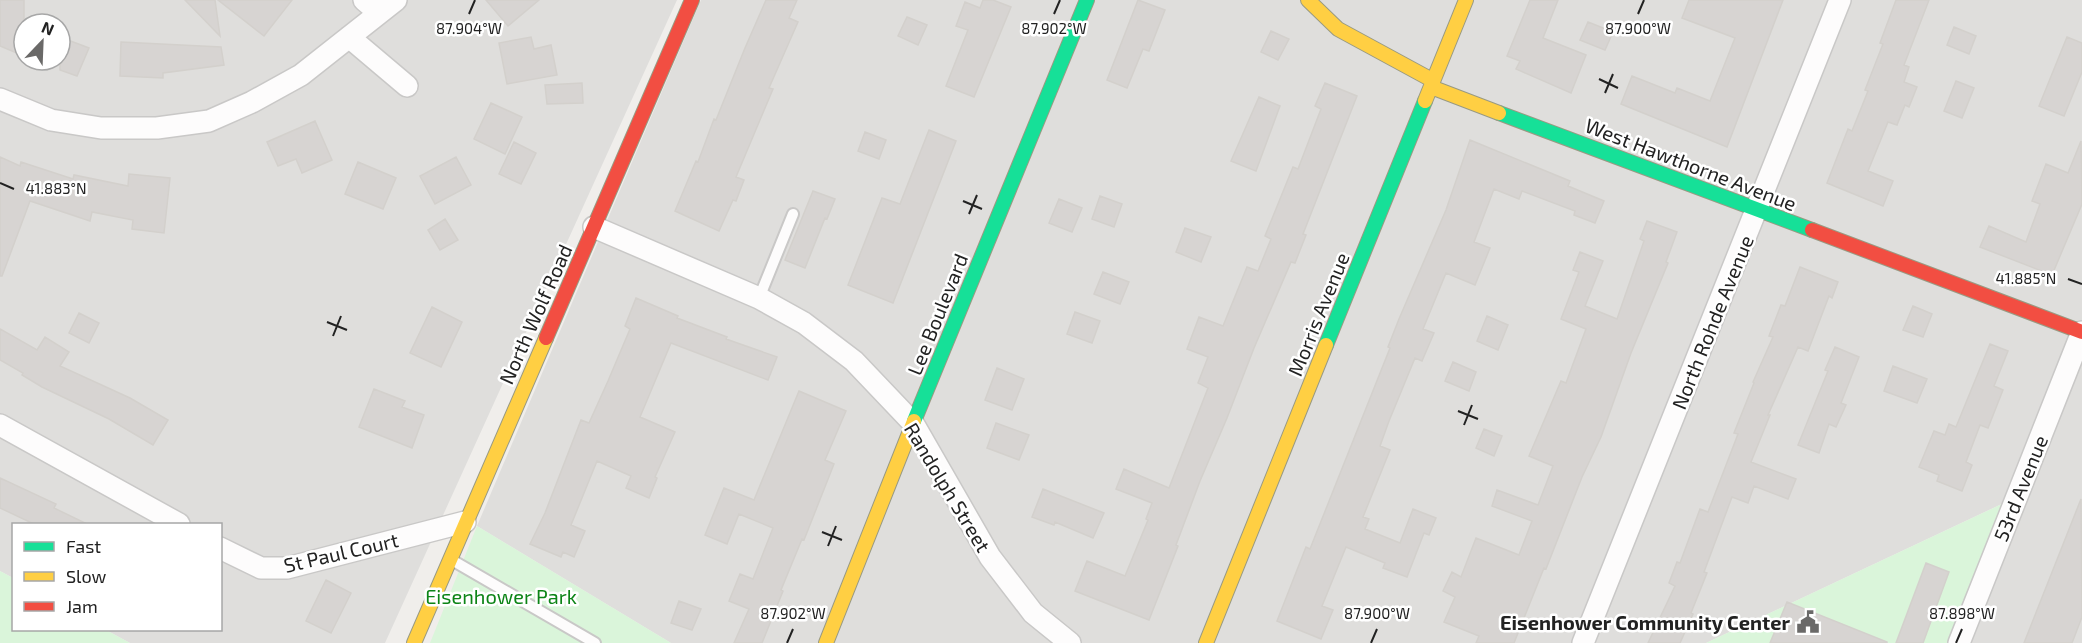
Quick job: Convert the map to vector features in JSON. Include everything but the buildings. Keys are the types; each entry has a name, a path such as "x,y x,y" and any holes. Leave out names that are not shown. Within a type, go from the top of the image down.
{"street":[{"path":"0,99 51,120 101,128 157,128 209,121 252,102 301,75 349,37 371,6 396,0"},
{"name":"North Wolf Road","path":"414,643 692,0"},
{"name":"Lee Boulevard","path":"826,643 913,423 1087,0"},
{"name":"West Hawthorne Avenue","path":"1308,0 1338,29 1432,80 1431,87 2082,332"},
{"name":"Morris Avenue","path":"1206,643 1467,0"},
{"name":"North Rohde Avenue","path":"1583,643 1840,0"},
{"path":"349,37 407,86"},
{"name":"Randolph Street","path":"594,227 759,298 804,323 854,361 913,423 990,557 1034,613 1070,643"},
{"name":"53rd Avenue","path":"1959,643 2082,332"},
{"path":"0,424 175,523"},
{"name":"St Paul Court","path":"222,549 261,568 287,568 465,522"}],"lane":[{"path":"759,298 793,214"},
{"path":"450,558 595,643"}],"shaded area":[{"path":"0,0 677,0 385,643 130,643 108,631 222,631 222,523 12,523 12,577 0,571"},
{"path":"701,0 2082,0 2082,643 1967,643 2023,494 1706,643 671,643 477,526"}],"green space":[{"path":"2004,503 1950,643 1706,643"},
{"name":"Eisenhower Park","path":"477,526 671,643 430,643"},
{"path":"0,571 12,577 12,631 108,631 130,643 0,643"}],"traffic: fast":[{"path":"914,421 1087,0"},
{"path":"1326,345 1425,101"},
{"path":"1499,113 1812,230"}],"traffic: slow":[{"path":"1308,0 1338,29 1432,80 1431,87 1499,113"},
{"path":"1425,101 1466,0"},
{"path":"414,643 546,338"},
{"path":"1206,643 1326,345"},
{"path":"826,643 914,421"}],"traffic: jam":[{"path":"546,338 692,0"},
{"path":"1812,230 2082,332"}],"place":[{"name":"Eisenhower Community Center","path":"1808,622"}]}
